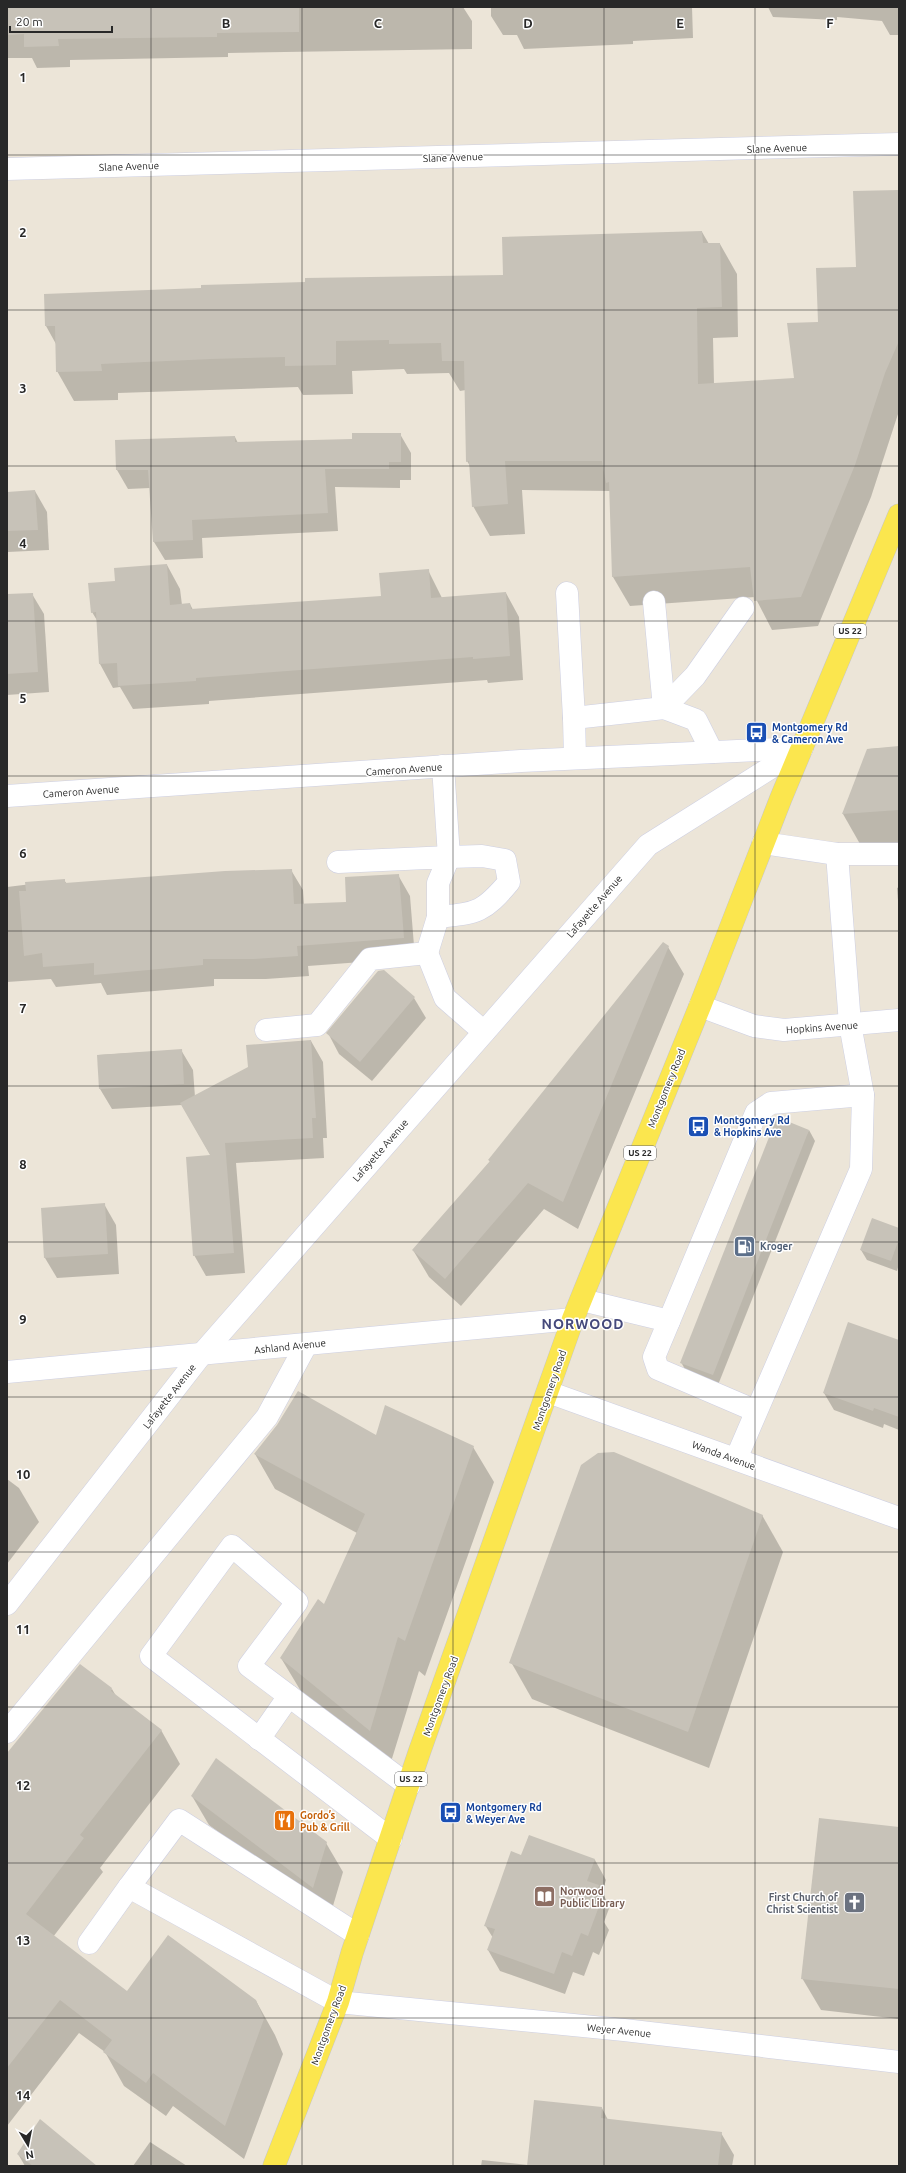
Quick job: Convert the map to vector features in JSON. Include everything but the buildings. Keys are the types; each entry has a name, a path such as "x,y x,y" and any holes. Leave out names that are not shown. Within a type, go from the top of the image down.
{"main road":[{"name":"Montgomery Road","path":"274,2166 338,2002 358,1935 409,1786 577,1310 680,1050 700,1006 763,843 899,514"}],"street":[{"name":"Slane Avenue","path":"7,169 899,144"},
{"path":"567,593 575,758"},
{"path":"654,602 664,708"},
{"path":"664,708 695,676 744,608"},
{"path":"574,718 664,708 696,720 712,752"},
{"name":"Cameron Avenue","path":"7,796 575,758 802,748"},
{"name":"Lafayette Avenue","path":"7,1604 202,1355 648,845 802,748"},
{"path":"444,766 449,858 438,883 438,917 428,953 445,998 484,1032"},
{"path":"763,843 837,854 899,854"},
{"path":"736,1459 861,1168 863,1096 850,1024 837,854"},
{"path":"338,862 482,856 505,860 509,882 492,902 472,913 438,917"},
{"path":"266,1030 317,1026 370,959 428,953"},
{"name":"Hopkins Avenue","path":"700,1006 754,1026 784,1030 899,1020"},
{"path":"756,1411 658,1369 654,1357 756,1113 772,1103 863,1096"},
{"name":"Ashland Avenue","path":"7,1372 306,1345 577,1310 669,1321"},
{"path":"7,1732 267,1417 306,1345"},
{"name":"Wanda Avenue","path":"548,1392 899,1518"},
{"path":"391,1839 151,1656 232,1546 297,1602 249,1666 409,1786"},
{"path":"259,1738 289,1696"},
{"path":"89,1943 179,1820 358,1935"},
{"path":"129,1887 338,2002"},
{"name":"Weyer Avenue","path":"338,2002 624,2030 899,2062"}],"place":[{"name":"Montgomery Rd & Cameron Ave","path":"756,733"},
{"name":"Montgomery Rd & Hopkins Ave","path":"699,1126"},
{"name":"Kroger","path":"745,1246"},
{"name":"Montgomery Rd & Weyer Ave","path":"450,1813"},
{"name":"Gordo’s Pub & Grill","path":"284,1821"},
{"name":"Norwood Public Library","path":"544,1897"},
{"name":"First Church of Christ Scientist","path":"854,1903"}],"district":[{"name":"NORWOOD","path":"583,1324"}]}
